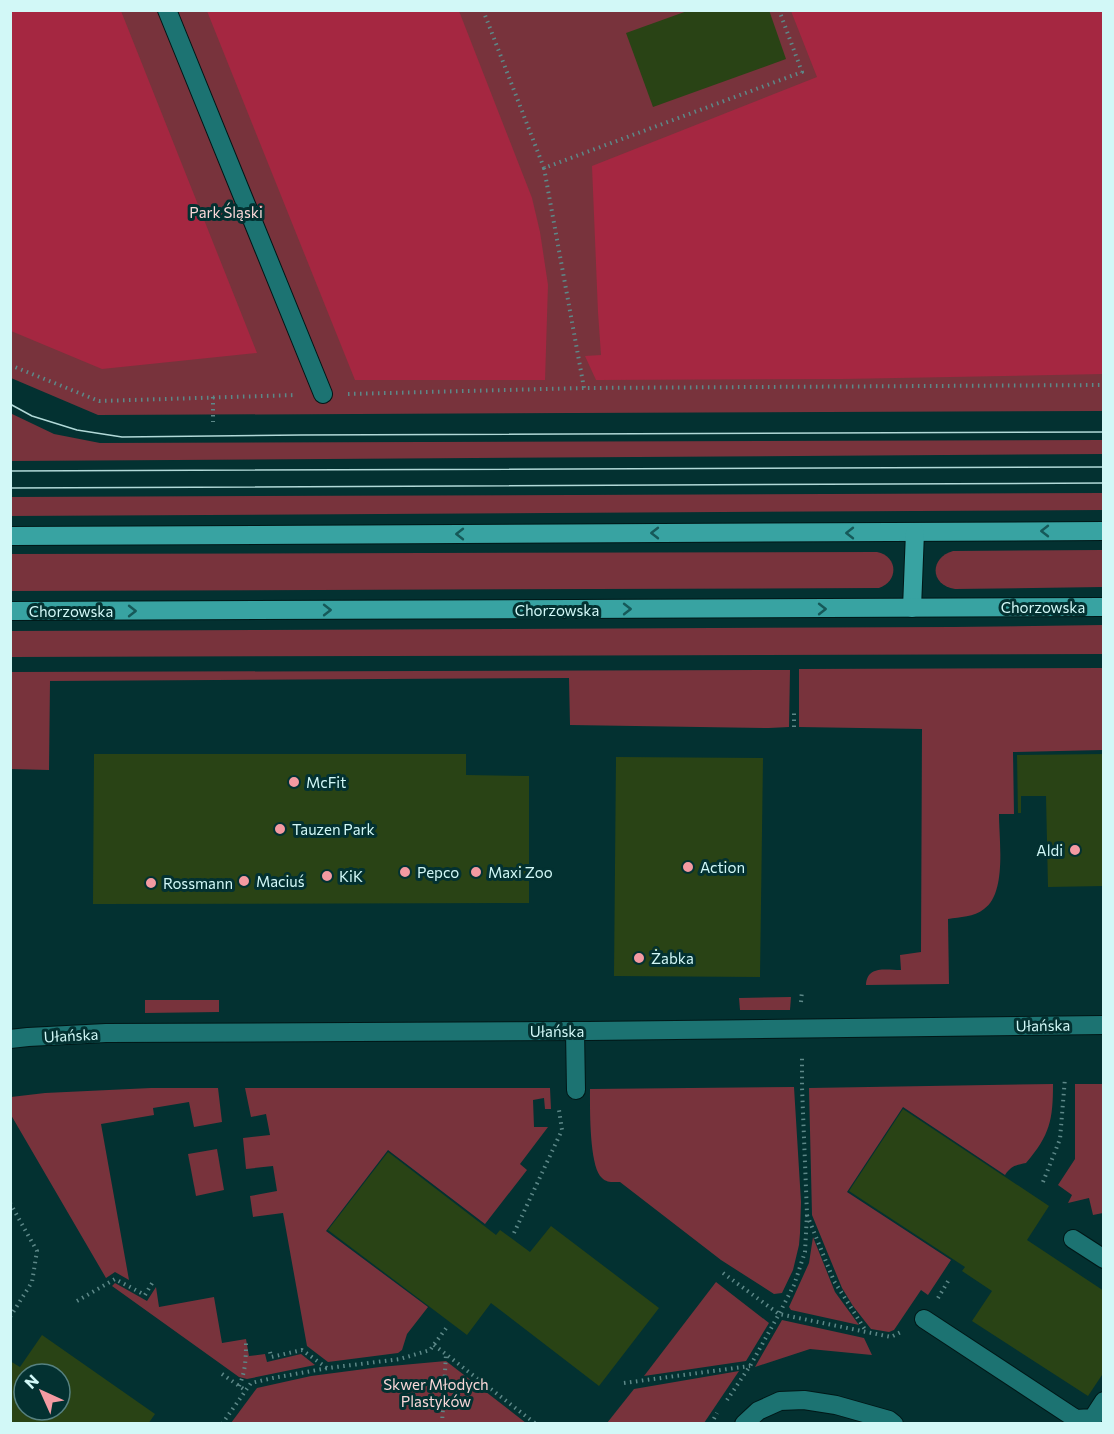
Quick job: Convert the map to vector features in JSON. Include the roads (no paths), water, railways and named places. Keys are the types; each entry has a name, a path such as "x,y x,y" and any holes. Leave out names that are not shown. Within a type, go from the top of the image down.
{"main road":[{"path":"10,536 1104,531"},
{"path":"912,608 915,532"},
{"name":"Chorzowska","path":"10,611 1104,607"}],"street":[{"path":"167,10 323,394"},
{"name":"Ułańska","path":"10,1040 106,1033 1104,1025"},
{"path":"575,1031 576,1090"},
{"path":"1073,1239 1104,1259"},
{"path":"924,1319 1076,1419 1093,1418 1104,1401"},
{"path":"744,1424 758,1411 780,1401 836,1405 889,1420 894,1424"}],"tram line":[{"path":"10,404 32,416 77,430 122,437 1104,432"},
{"path":"10,471 1104,467"},
{"path":"10,488 1104,483"}],"place":[{"name":"McFit","path":"294,782"},
{"name":"Tauzen Park","path":"280,829"},
{"name":"Aldi","path":"1075,850"},
{"name":"Action","path":"688,867"},
{"name":"Pepco","path":"405,872"},
{"name":"Maxi Zoo","path":"476,872"},
{"name":"KiK","path":"327,876"},
{"name":"Maciuś","path":"244,881"},
{"name":"Rossmann","path":"151,883"},
{"name":"Żabka","path":"639,958"}],"park label":[{"name":"Park Śląski","path":"226,212"},
{"name":"Skwer Młodych Plastyków","path":"436,1392"}]}
